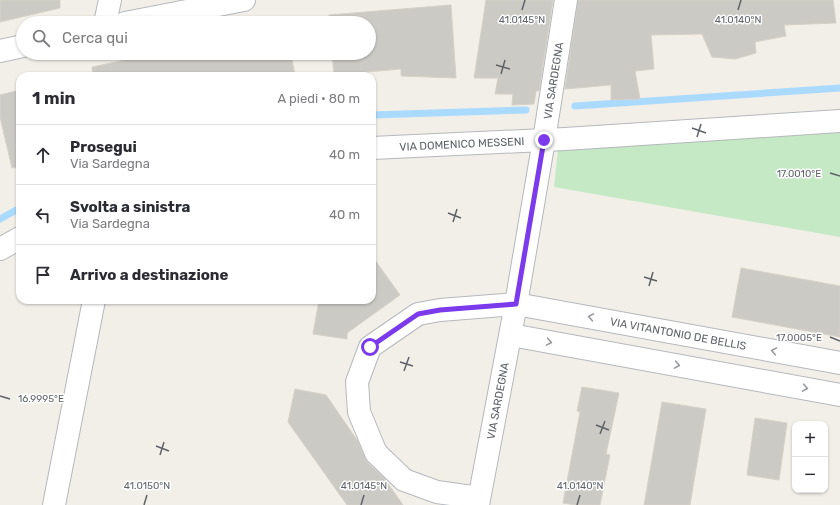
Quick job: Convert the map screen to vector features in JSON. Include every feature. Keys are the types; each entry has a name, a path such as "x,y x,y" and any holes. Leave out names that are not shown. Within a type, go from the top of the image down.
{"street":[{"path":"107,16 110,0"},
{"path":"161,16 244,0"},
{"name":"VIA SARDEGNA","path":"516,304 440,310 418,314 370,347 357,382 359,412 376,453 404,480 437,492 478,502 516,304 566,0"},
{"path":"0,51 16,48"},
{"name":"VIA DOMENICO MESSENI","path":"376,148 544,140 840,121"},
{"path":"0,249 16,240"},
{"path":"54,505 93,304"},
{"name":"VIA VITANTONIO DE BELLIS","path":"516,304 840,362"},
{"path":"510,335 840,395"}],"green space":[{"path":"840,132 840,237 554,187 558,150"}],"building":[{"path":"0,0 60,0 60,8 26,16 16,16 16,18 0,22"},
{"path":"486,0 553,0 539,91 536,91 534,104 512,105 513,94 495,94 498,78 474,78"},
{"path":"578,0 833,0 836,23 784,25 786,36 755,42 756,53 735,59 712,57 702,34 651,35 654,69 635,71 640,99 611,100 611,85 565,89"},
{"path":"451,5 456,78 401,76 401,69 366,72 334,72 333,60 376,60 376,16 329,15"},
{"path":"126,60 292,60 294,72 93,72 92,67"},
{"path":"16,91 16,168 12,168 0,117 0,95"},
{"path":"376,262 400,295 347,333 347,339 313,334 318,304 376,304"},
{"path":"741,268 840,286 840,337 732,317"},
{"path":"582,387 619,393 606,454 610,455 600,505 576,505 563,503 580,412 577,411"},
{"path":"295,389 326,395 357,440 367,462 384,478 403,505 347,505 288,422"},
{"path":"662,402 706,409 690,505 644,505"},
{"path":"755,418 787,423 779,480 747,475"}],"waterway":[{"path":"575,106 840,88"},
{"path":"376,115 526,110"},
{"path":"0,219 16,210"}],"route":[{"path":"370,347 418,314 440,310 516,304 544,140"}]}
